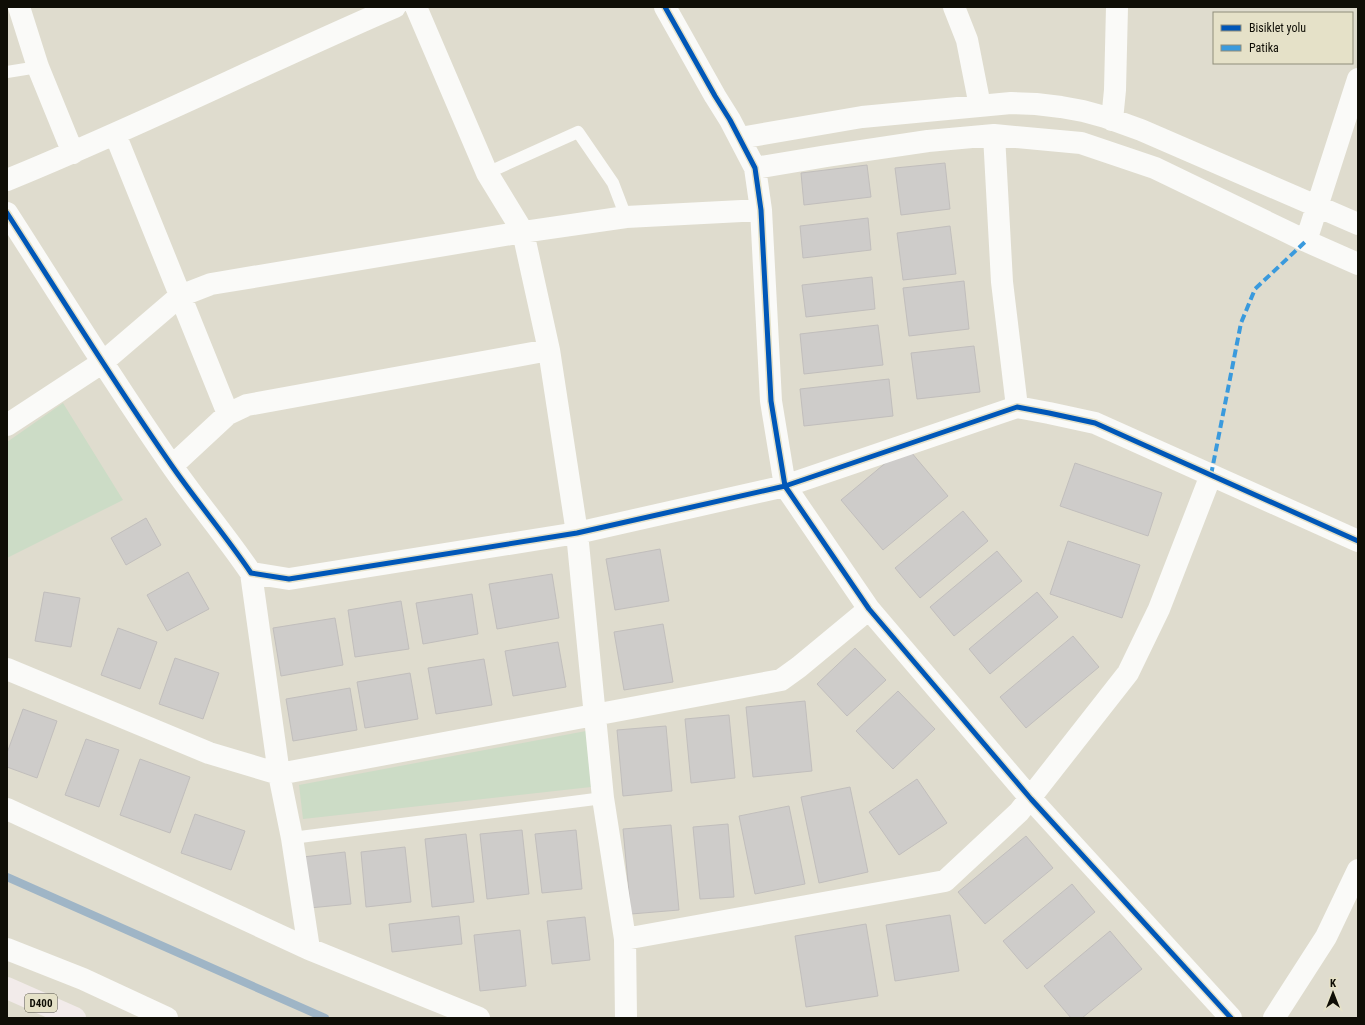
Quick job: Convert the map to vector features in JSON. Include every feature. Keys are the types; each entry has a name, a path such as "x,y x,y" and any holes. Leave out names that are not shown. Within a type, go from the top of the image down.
{"highway":[{"name":"D400","path":"7,988 75,1018"}],"street":[{"path":"19,7 38,67 74,153"},
{"path":"7,180 74,153 319,40 395,7"},
{"path":"416,7 487,173 523,232 549,350 577,533 603,798 625,939 626,1018"},
{"path":"665,7 730,120 755,168 761,210 771,401 785,486 869,609 1031,799 1231,1018"},
{"path":"954,7 967,40 980,106"},
{"path":"1112,120 1115,90 1117,7"},
{"path":"1306,241 1358,79"},
{"path":"740,138 862,117 1011,103 1061,107 1083,111 1141,130 1358,224"},
{"path":"115,134 228,414"},
{"path":"755,168 928,141 994,135 1081,143 1155,168 1306,241 1358,264"},
{"path":"994,135 1002,282 1017,407"},
{"path":"7,425 102,362 180,296 211,284 523,232 626,217 761,210"},
{"path":"7,213 102,362 172,466 233,546 251,573 279,774 292,838 309,949"},
{"path":"172,466 228,414 247,405 549,350"},
{"path":"251,573 289,579 577,533 785,486 1017,407 1049,412 1095,423 1358,541"},
{"path":"625,939 945,881 1031,799 1128,673 1159,609 1211,475"},
{"path":"7,669 209,753 279,774 781,680 869,609"},
{"path":"7,809 309,949 479,1018"},
{"path":"1274,1018 1326,937 1358,870"},
{"path":"7,949 83,979 167,1018"}],"lane":[{"path":"7,72 38,67"},
{"path":"487,173 578,132 613,183 626,217"},
{"path":"292,838 603,798"}],"green space":[{"path":"63,403 123,500 7,558 7,442"},
{"path":"586,731 591,787 303,819 299,785"}],"building":[{"path":"945,163 950,209 901,215 895,168"},
{"path":"867,165 871,197 804,205 801,173"},
{"path":"868,218 871,250 803,258 800,226"},
{"path":"950,226 956,274 903,280 897,233"},
{"path":"872,277 875,309 806,317 802,285"},
{"path":"964,281 969,329 909,336 903,288"},
{"path":"878,325 883,365 804,374 800,334"},
{"path":"974,346 980,392 917,399 911,353"},
{"path":"889,379 893,416 804,426 800,389"},
{"path":"906,446 948,496 883,550 841,500"},
{"path":"1075,463 1162,493 1148,536 1060,506"},
{"path":"963,511 988,541 920,598 895,568"},
{"path":"146,518 161,545 126,565 111,538"},
{"path":"1068,541 1140,565 1122,618 1050,594"},
{"path":"660,549 669,601 615,610 606,559"},
{"path":"997,551 1022,581 954,636 930,607"},
{"path":"188,572 209,609 167,631 147,595"},
{"path":"552,574 559,618 497,629 489,584"},
{"path":"44,592 80,598 71,647 35,641"},
{"path":"1037,592 1058,617 990,674 969,649"},
{"path":"472,594 478,634 423,644 416,603"},
{"path":"401,601 409,649 355,657 348,610"},
{"path":"335,618 343,665 281,676 273,628"},
{"path":"663,624 673,682 624,690 614,632"},
{"path":"118,628 157,642 140,689 101,675"},
{"path":"1073,636 1099,667 1026,728 1000,697"},
{"path":"558,642 566,687 513,696 505,651"},
{"path":"855,648 886,680 847,716 817,684"},
{"path":"175,658 219,673 203,719 159,704"},
{"path":"484,659 492,705 436,714 428,668"},
{"path":"410,673 418,719 365,728 357,682"},
{"path":"350,688 357,730 293,741 286,699"},
{"path":"898,691 935,729 893,769 856,731"},
{"path":"805,701 812,771 753,777 746,707"},
{"path":"23,709 57,721 37,778 7,767 7,753"},
{"path":"729,715 735,778 691,783 685,719"},
{"path":"666,726 672,791 623,796 617,730"},
{"path":"86,739 119,750 99,807 65,795"},
{"path":"140,759 190,777 170,833 120,815"},
{"path":"917,779 947,823 899,855 869,812"},
{"path":"850,787 868,872 819,883 801,797"},
{"path":"789,806 805,884 755,894 739,816"},
{"path":"195,814 245,831 231,870 181,853"},
{"path":"728,824 734,897 700,899 693,827"},
{"path":"671,825 679,910 631,914 623,829"},
{"path":"522,830 529,894 487,899 480,834"},
{"path":"576,830 582,889 542,893 535,834"},
{"path":"466,834 474,902 432,907 425,839"},
{"path":"1026,836 1053,868 985,924 958,892"},
{"path":"405,847 411,902 366,907 361,852"},
{"path":"345,852 351,904 309,908 303,857"},
{"path":"1072,884 1095,912 1027,969 1003,941"},
{"path":"950,915 959,971 895,981 886,925"},
{"path":"459,916 462,944 392,952 389,924"},
{"path":"585,917 590,960 552,964 547,921"},
{"path":"866,924 878,996 806,1007 795,936"},
{"path":"520,930 526,986 480,991 474,935"},
{"path":"1110,931 1142,969 1082,1018 1071,1018 1044,986"}],"waterway":[{"path":"7,877 325,1018"}],"marked path":[{"path":"1211,475 1241,323 1255,289 1306,241"}],"cycle path":[{"path":"665,7 730,120 755,168 761,210 771,401 785,486 869,609 1031,799 1231,1018"},
{"path":"7,213 150,435 251,573 289,579 577,533 785,486 1017,407 1095,423 1358,541"}]}
